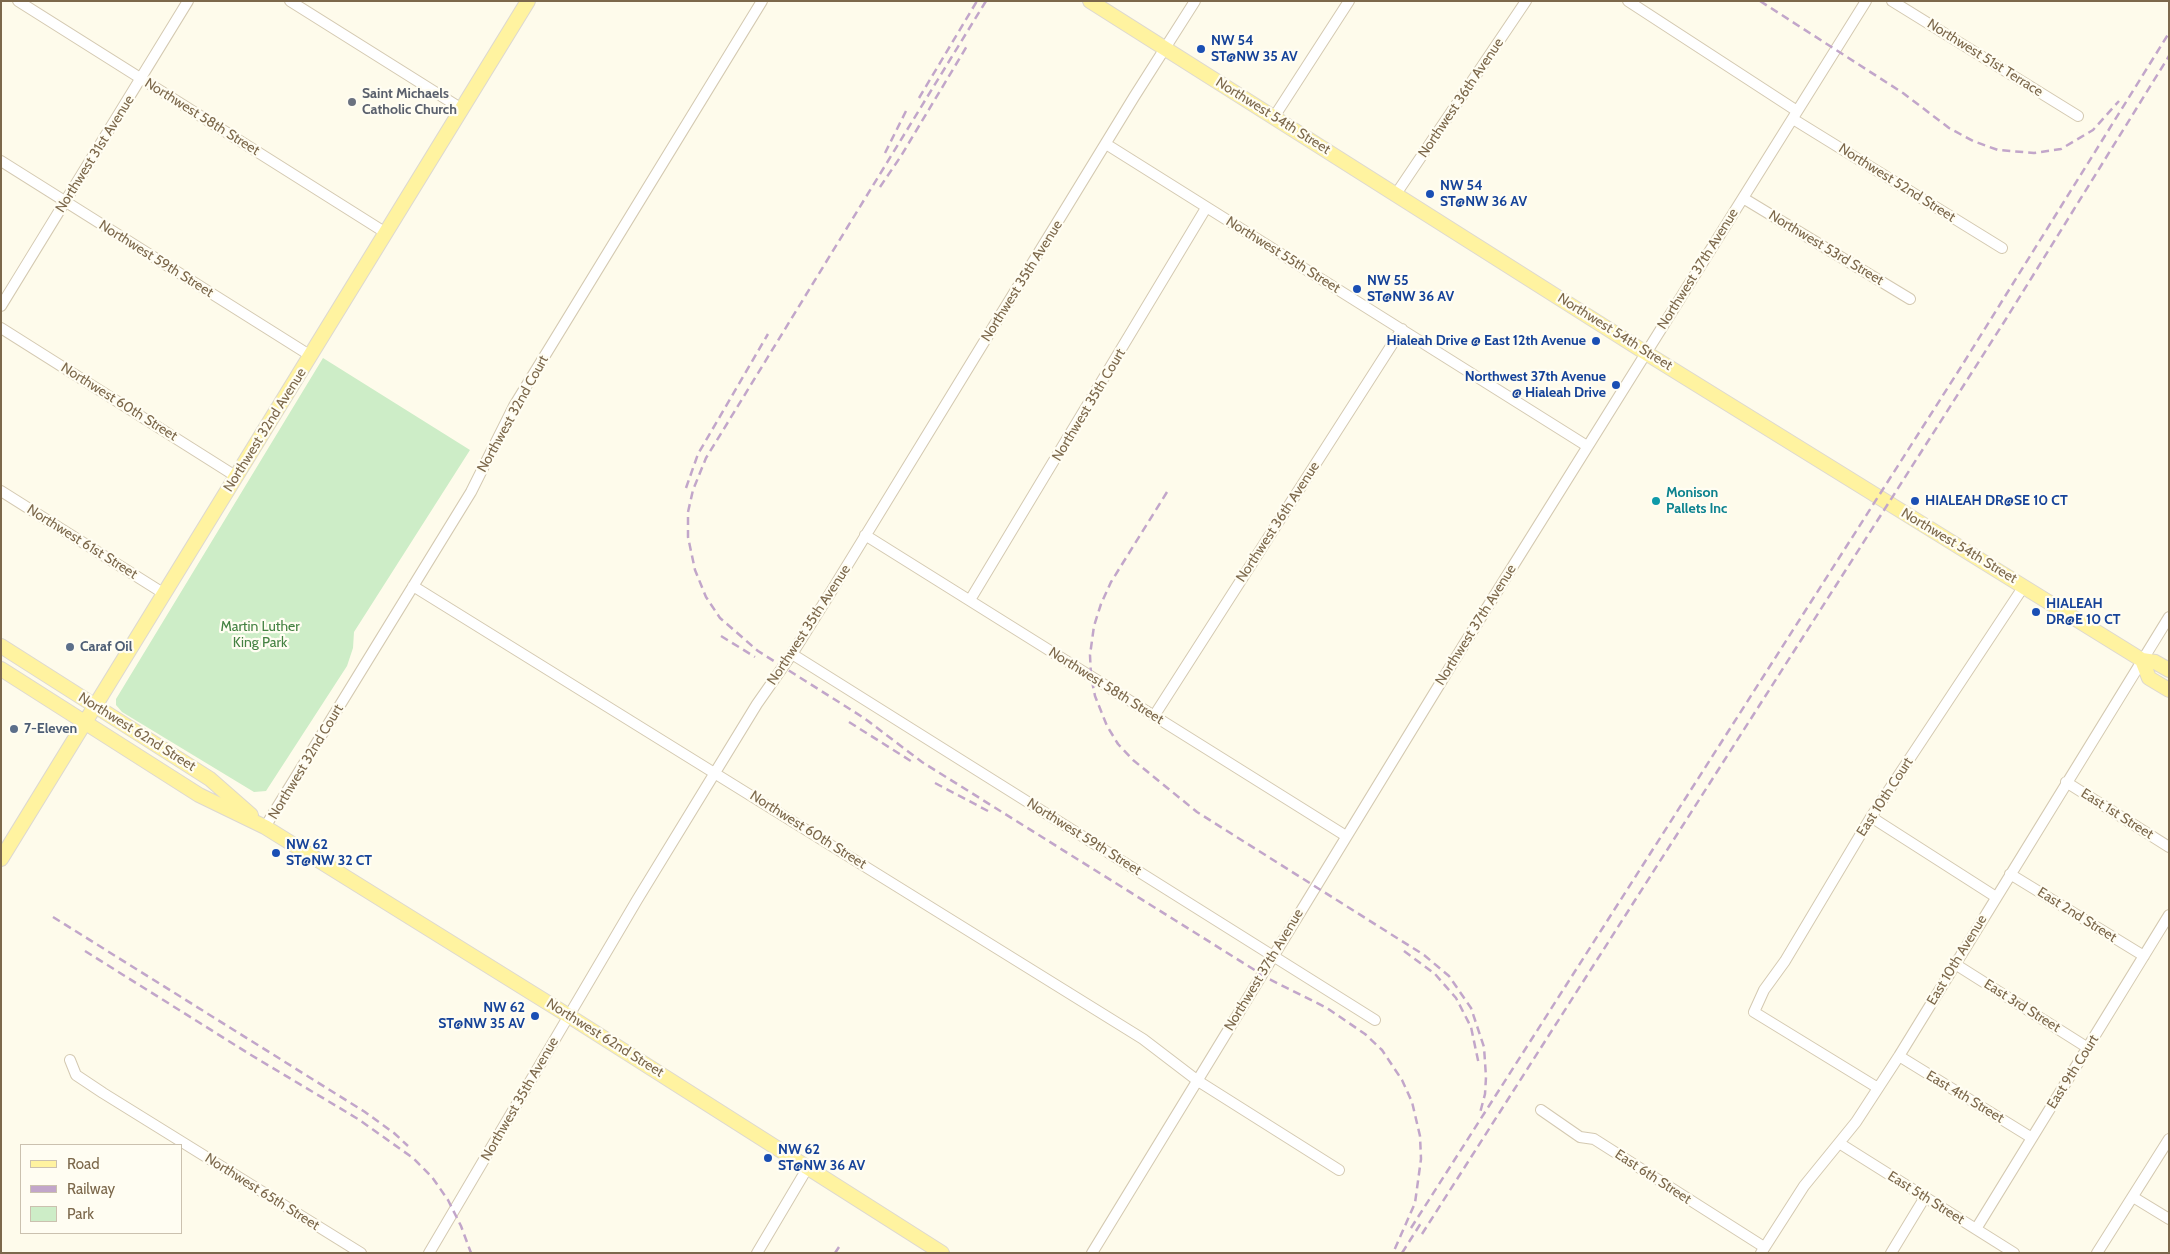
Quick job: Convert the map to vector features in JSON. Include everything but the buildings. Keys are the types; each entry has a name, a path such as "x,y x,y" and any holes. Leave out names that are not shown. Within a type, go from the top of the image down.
{"main road":[{"name":"Northwest 32nd Avenue","path":"1,859 528,1"},
{"name":"Northwest 54th Street","path":"1090,1 1646,353 2142,660 2155,662 2169,670"},
{"name":"Northwest 62nd Street","path":"1,646 210,779 265,828"},
{"name":"Northwest 54th Street","path":"2142,660 2150,678 2169,690"},
{"name":"Northwest 62nd Street","path":"1,669 199,795 265,828 569,1016 942,1253"}],"street":[{"name":"Northwest 58th Street","path":"18,1 386,233"},
{"name":"Northwest 31st Avenue","path":"1,306 188,1"},
{"path":"290,1 462,108"},
{"name":"Northwest 32nd Court","path":"265,828 471,492 514,406 762,1"},
{"name":"Northwest 35th Avenue","path":"429,1253 757,704 792,654 1195,1"},
{"path":"1274,117 1349,1"},
{"name":"Northwest 36th Avenue","path":"1396,194 1526,1"},
{"name":"Northwest 52nd Street","path":"1628,1 1795,115 2002,248"},
{"name":"Northwest 37th Avenue","path":"1092,1253 1346,836 1587,446 1866,1"},
{"name":"Northwest 51st Terrace","path":"1892,1 2078,116"},
{"name":"Northwest 55th Street","path":"1106,144 1206,208 1402,328 1587,446"},
{"name":"Northwest 59th Street","path":"1,161 310,356"},
{"name":"Northwest 53rd Street","path":"1743,198 1910,299"},
{"name":"Northwest 35th Court","path":"970,600 1206,208"},
{"name":"Northwest 60th Street","path":"1,328 237,477"},
{"name":"Northwest 36th Avenue","path":"1154,716 1402,328"},
{"name":"Northwest 61st Street","path":"1,492 163,593"},
{"name":"Northwest 58th Street","path":"866,535 1346,836"},
{"name":"Northwest 60th Street","path":"413,586 1142,1039 1198,1081 1339,1170"},
{"name":"East 10th Court","path":"1878,1088 1754,1012 1764,990 1785,961 1871,816 2024,586"},
{"name":"East 10th Avenue","path":"1763,1250 1804,1186 1839,1143 1878,1088 2169,617"},
{"name":"Northwest 59th Street","path":"792,654 1375,1020"},
{"name":"East 1st Street","path":"2066,782 2169,847"},
{"path":"1871,816 1996,897"},
{"name":"East 2nd Street","path":"2010,874 2144,956"},
{"name":"East 9th Court","path":"1976,1229 2169,915"},
{"name":"East 3rd Street","path":"1955,964 2088,1048"},
{"name":"East 4th Street","path":"1898,1056 2032,1138"},
{"name":"Northwest 65th Street","path":"70,1060 76,1075 103,1093 361,1253"},
{"name":"East 6th Street","path":"1540,1110 1580,1137 1594,1139 1763,1250"},
{"path":"2097,1253 2169,1139"},
{"name":"East 5th Street","path":"1839,1143 2014,1253"},
{"path":"757,1253 808,1167"},
{"path":"1891,1253 1925,1197"},
{"path":"2133,1197 2169,1219"}],"green space":[{"name":"Martin Luther King Park","path":"323,358 470,450 354,632 353,648 347,666 266,791 254,792 122,712 116,705 116,699"}],"railway":[{"path":"919,98 977,1"},
{"path":"986,1 706,458 693,490 688,512 688,537 695,570 706,597 720,618 758,651 864,718 922,762 1269,979 1327,1008 1365,1034 1382,1050 1402,1080 1412,1102 1420,1136 1421,1159 1415,1203 1393,1253"},
{"path":"1760,1 1903,93 1949,128 1973,141 1998,150 2034,153 2061,149 2093,130 2119,101"},
{"path":"1411,1228 1961,367 2169,33"},
{"path":"880,187 901,156 967,46"},
{"path":"1422,1234 2006,319 2169,56"},
{"path":"885,153 906,111"},
{"path":"686,488 698,454 768,334"},
{"path":"1167,492 1111,582 1094,626 1090,655 1091,676 1095,696 1107,726 1118,744 1133,760 1197,812 1424,955 1449,976 1471,1008 1484,1047 1485,1094 1480,1113"},
{"path":"721,636 755,657"},
{"path":"849,722 914,763"},
{"path":"935,783 988,811"},
{"path":"53,917 365,1112 394,1133 408,1146"},
{"path":"85,951 251,1055 358,1119 413,1158 432,1177 448,1200 461,1226 471,1253"},
{"path":"1404,951 1435,974 1456,998 1471,1027 1479,1065"},
{"path":"1402,1253 1421,1223"},
{"path":"835,1253 839,1247"}],"place":[{"name":"NW 54 ST@NW 35 AV","path":"1201,49"},
{"name":"Saint Michaels Catholic Church","path":"352,102"},
{"name":"NW 54 ST@NW 36 AV","path":"1430,194"},
{"name":"NW 55 ST@NW 36 AV","path":"1357,289"},
{"name":"Hialeah Drive @ East 12th Avenue","path":"1596,341"},
{"name":"Northwest 37th Avenue @ Hialeah Drive","path":"1616,385"},
{"name":"Monison Pallets Inc","path":"1656,501"},
{"name":"HIALEAH DR@SE 10 CT","path":"1915,501"},
{"name":"HIALEAH DR@E 10 CT","path":"2036,612"},
{"name":"Caraf Oil","path":"70,647"},
{"name":"7-Eleven","path":"14,729"},
{"name":"NW 62 ST@NW 32 CT","path":"276,853"},
{"name":"NW 62 ST@NW 35 AV","path":"535,1016"},
{"name":"NW 62 ST@NW 36 AV","path":"768,1158"}]}
